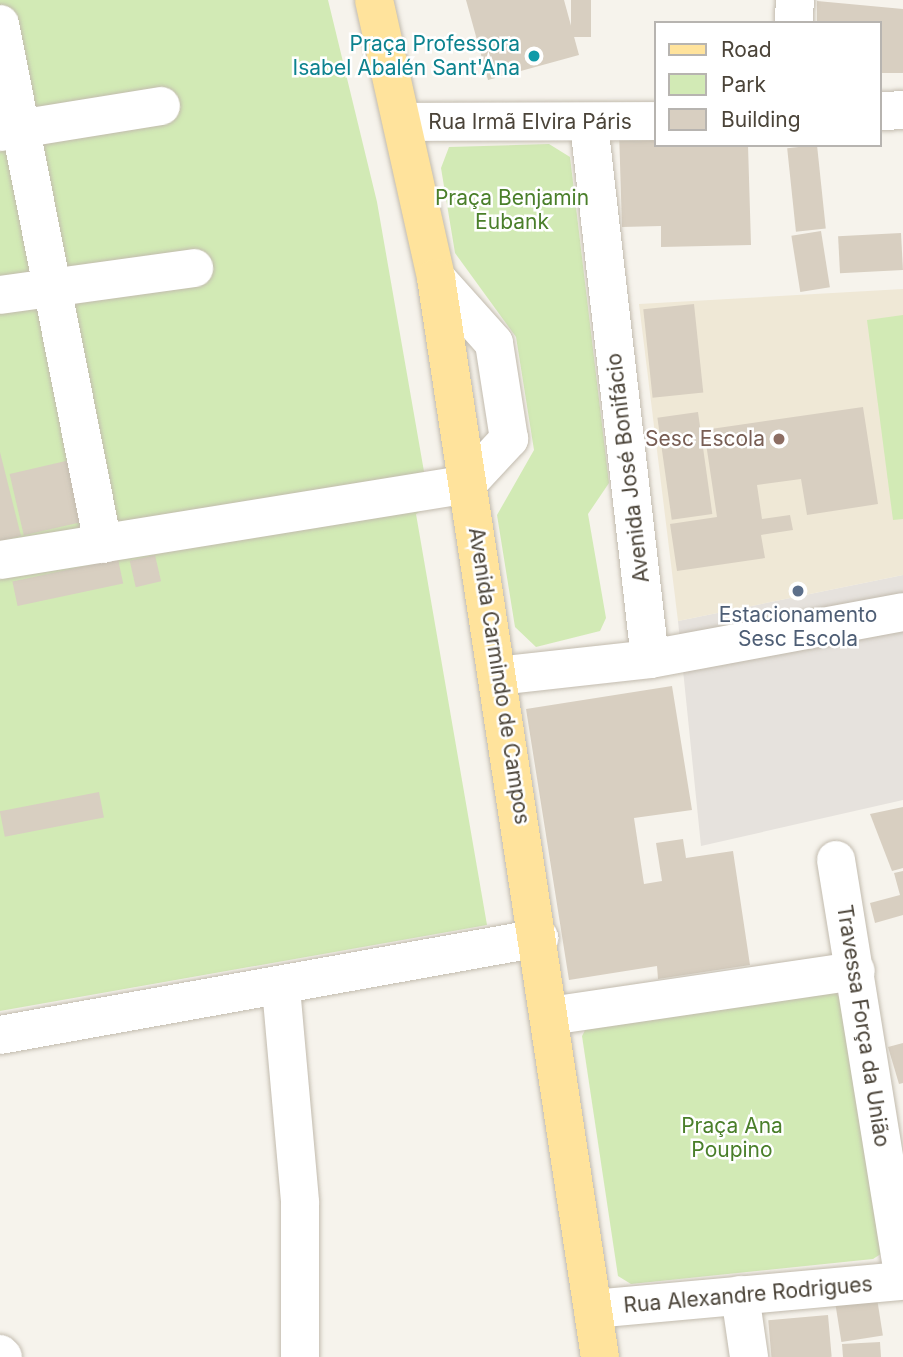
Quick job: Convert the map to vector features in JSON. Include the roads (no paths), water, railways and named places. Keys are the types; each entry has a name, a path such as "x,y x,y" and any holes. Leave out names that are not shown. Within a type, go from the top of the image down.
{"main road":[{"name":"Avenida Carmindo de Campos","path":"374,0 404,122 436,278 539,938 600,1357"}],"street":[{"path":"794,21 795,0"},
{"path":"0,24 10,130 52,287 103,544"},
{"path":"10,130 161,106"},
{"path":"882,111 903,110"},
{"name":"Rua Irmã Elvira Páris","path":"404,122 589,124 654,121"},
{"name":"Avenida José Bonifácio","path":"589,124 650,659"},
{"path":"0,295 194,268"},
{"path":"0,560 467,484"},
{"path":"497,676 650,659 903,612"},
{"name":"Travessa Força da União","path":"836,860 903,1275"},
{"path":"0,1035 281,988 539,938"},
{"path":"550,1016 856,971"},
{"path":"281,988 300,1203 300,1357"},
{"name":"Rua Alexandre Rodrigues","path":"593,1309 903,1280"},
{"path":"740,1295 749,1357"}],"place":[{"name":"Praça Professora Isabel Abalén Sant'Ana","path":"534,56"},
{"name":"Sesc Escola","path":"779,439"},
{"name":"Estacionamento Sesc Escola","path":"798,591"}],"park label":[{"name":"Praça Benjamin Eubank","path":"512,210"},
{"name":"Praça Ana Poupino","path":"732,1138"}]}
